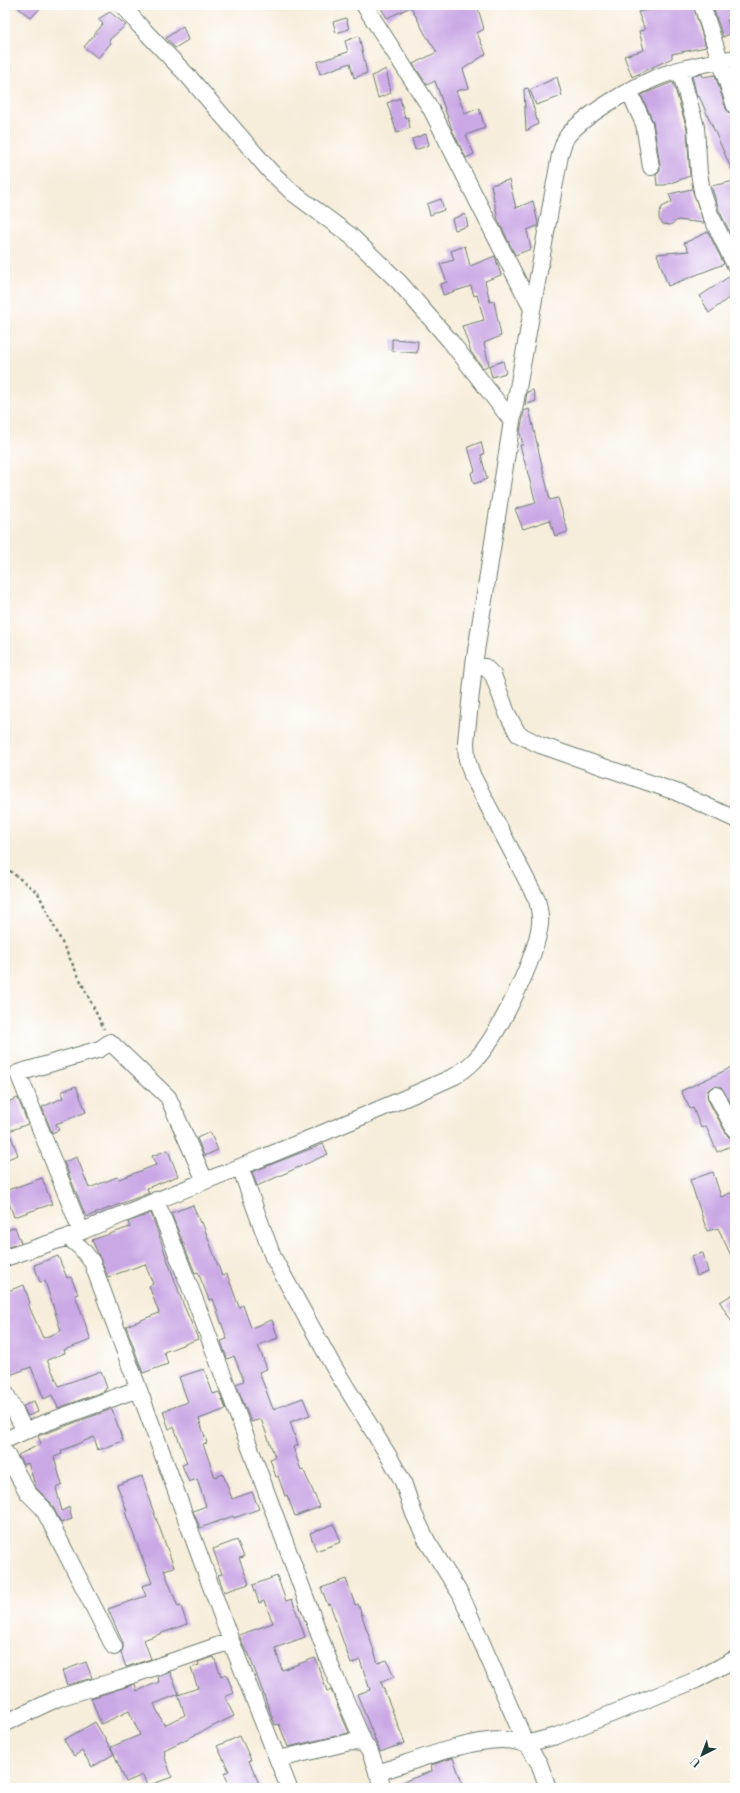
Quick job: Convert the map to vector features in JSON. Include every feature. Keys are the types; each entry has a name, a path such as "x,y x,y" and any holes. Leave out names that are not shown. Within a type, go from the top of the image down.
{"street":[{"path":"122,5 139,25 189,76 270,171 293,193 351,236 399,282 451,342 512,421"},
{"path":"364,5 431,109 532,309"},
{"path":"702,5 728,60 735,106"},
{"path":"5,1258 74,1234 412,1095 468,1067 490,1042 514,997 534,947 540,925 540,912 537,900 472,775 467,759 466,742 474,664 512,421 560,154 567,136 583,121 629,91 640,85 680,70 728,60"},
{"path":"680,70 696,127 699,173 702,191 713,221 735,266"},
{"path":"629,91 644,124 651,167"},
{"path":"474,664 485,667 493,675 507,714 518,734 540,745 676,792 735,819"},
{"path":"199,1183 168,1097 105,1045 18,1073 74,1234 81,1248 92,1262 231,1641 279,1759 289,1788"},
{"path":"716,1095 735,1130"},
{"path":"240,1167 273,1257 328,1357 400,1477 414,1514 427,1541 461,1595 526,1744 539,1763 548,1788"},
{"path":"156,1200 332,1669 364,1743 370,1752 382,1788"},
{"path":"5,1440 25,1430 138,1389"},
{"path":"5,1392 25,1430"},
{"path":"5,1452 28,1493 43,1508 114,1647"},
{"path":"5,1723 58,1698 121,1679 231,1641"},
{"path":"377,1773 454,1749 490,1740 504,1740 526,1744 556,1736 696,1680 735,1659"},
{"path":"279,1759 350,1742 364,1743"}],"path":[{"path":"5,867 38,893 105,1045"}],"building":[{"path":"15,5 43,5 31,18"},
{"path":"379,5 477,5 484,29 477,33 486,54 463,69 469,88 456,91 465,114 479,108 485,128 466,135 474,154 466,158 453,132 435,81 427,85 413,64 437,52 425,34 411,7 387,18"},
{"path":"673,5 693,5 706,47 672,54 672,58 632,77 624,56 644,50 639,31 645,30 638,12"},
{"path":"712,5 735,5 735,15 727,20 732,33 723,37"},
{"path":"110,12 126,25 109,40 111,43 98,58 84,47 103,24 98,19"},
{"path":"346,18 349,29 336,33 333,22"},
{"path":"183,26 188,40 175,48 166,38"},
{"path":"359,36 367,73 354,78 350,63 320,74 317,62 348,52 345,41"},
{"path":"386,69 391,93 378,98 372,76"},
{"path":"702,74 703,77 715,75 726,109 729,113 735,115 735,177 699,96 697,97 692,76"},
{"path":"557,77 562,96 536,105 530,90"},
{"path":"673,82 687,129 690,176 665,185 657,185 656,175 660,171 660,165 653,122 641,95"},
{"path":"528,88 538,124 526,131 524,89"},
{"path":"400,98 405,118 408,117 410,128 397,133 387,103"},
{"path":"426,134 429,145 415,150 412,139"},
{"path":"509,180 516,208 533,201 538,223 538,226 527,230 531,249 515,255 498,220 491,185"},
{"path":"735,181 735,243 719,210 711,186"},
{"path":"692,189 704,223 678,220 670,225 663,224 659,219 659,213 662,207 672,202 669,194"},
{"path":"441,199 444,210 430,215 427,204"},
{"path":"465,214 468,226 455,230 452,219"},
{"path":"708,232 724,264 668,286 657,254 689,251 684,243"},
{"path":"465,246 470,266 495,256 501,275 485,281 490,302 494,301 501,336 484,343 489,365 483,368 471,352 462,326 484,320 477,295 474,296 471,286 443,295 440,284 447,282 440,264 454,260 451,251"},
{"path":"735,274 735,293 709,313 700,296"},
{"path":"392,339 418,341 417,353 392,351"},
{"path":"503,361 506,373 492,377 489,366"},
{"path":"533,390 536,401 525,405 527,392"},
{"path":"529,409 550,500 558,498 568,532 555,536 550,520 523,529 515,509 536,503 520,445 523,445 520,433 524,411"},
{"path":"481,442 484,454 481,455 487,479 474,484 471,473 475,471 468,447"},
{"path":"735,1064 735,1110 721,1087 712,1087 708,1090 707,1094 708,1100 727,1135 730,1138 735,1139 735,1144 717,1152 706,1126 701,1128 693,1108 690,1109 681,1091 726,1070"},
{"path":"76,1086 86,1112 56,1124 59,1130 52,1133 42,1107 63,1098 61,1092"},
{"path":"18,1098 28,1124 9,1131 18,1155 5,1160 5,1103"},
{"path":"210,1132 218,1150 204,1156 197,1138"},
{"path":"323,1144 328,1154 257,1186 252,1172"},
{"path":"168,1150 178,1176 147,1188 149,1193 86,1217 64,1162 77,1157 89,1188 117,1177 119,1179 156,1165 152,1156"},
{"path":"713,1172 721,1197 735,1191 735,1264 718,1228 707,1231 690,1180"},
{"path":"42,1178 52,1204 14,1217 5,1191"},
{"path":"193,1205 200,1223 202,1222 222,1276 227,1274 239,1307 243,1305 251,1328 272,1320 278,1338 258,1345 267,1369 259,1372 273,1409 303,1398 310,1415 290,1422 298,1445 293,1447 301,1470 303,1469 320,1507 295,1516 287,1495 285,1496 278,1476 276,1477 270,1459 275,1457 261,1419 251,1422 236,1384 244,1381 234,1356 227,1359 221,1341 227,1339 213,1299 209,1300 198,1272 195,1273 171,1213"},
{"path":"151,1213 182,1301 198,1339 164,1352 168,1364 143,1373 126,1326 159,1313 149,1286 153,1284 145,1264 108,1277 92,1240 130,1227 128,1222"},
{"path":"15,1227 21,1243 5,1248 5,1231"},
{"path":"703,1253 708,1272 697,1276 691,1256"},
{"path":"58,1256 67,1278 71,1277 78,1294 75,1295 91,1340 64,1350 65,1353 47,1360 59,1386 101,1371 107,1388 105,1391 58,1408 52,1395 44,1399 31,1367 5,1377 5,1292 24,1285 30,1303 28,1304 43,1338 61,1331 45,1281 40,1282 34,1265"},
{"path":"735,1293 735,1327 720,1302"},
{"path":"204,1369 213,1394 219,1392 226,1409 199,1419 207,1443 203,1444 215,1477 223,1474 232,1499 252,1492 259,1509 234,1518 233,1516 200,1528 193,1511 206,1506 197,1479 189,1482 182,1465 187,1463 174,1427 169,1429 163,1411 188,1402 179,1377"},
{"path":"34,1401 38,1412 28,1416 23,1406"},
{"path":"112,1409 123,1441 98,1450 94,1437 61,1451 62,1454 54,1457 62,1485 56,1488 62,1511 69,1507 72,1519 61,1523 51,1503 36,1488 28,1463 23,1465 18,1455 41,1444 38,1436"},
{"path":"142,1476 147,1494 174,1567 164,1570 178,1607 181,1606 187,1624 144,1640 151,1659 126,1667 121,1653 123,1643 108,1609 146,1596 142,1586 152,1583 125,1512 127,1511 117,1485"},
{"path":"334,1524 341,1542 316,1551 310,1533"},
{"path":"237,1540 244,1557 239,1558 249,1584 224,1592 218,1575 222,1574 213,1549"},
{"path":"277,1576 286,1601 292,1599 305,1637 275,1648 282,1670 315,1658 327,1691 331,1690 349,1733 288,1747 279,1724 275,1725 248,1652 246,1652 239,1635 273,1623 264,1601 259,1603 253,1585"},
{"path":"346,1579 355,1605 358,1604 378,1663 387,1660 394,1677 381,1682 405,1743 380,1752 357,1694 370,1690 360,1660 351,1664 330,1604 328,1605 321,1588"},
{"path":"214,1657 221,1676 226,1674 234,1693 225,1697 234,1716 164,1750 164,1755 172,1777 147,1786 143,1775 126,1782 111,1747 140,1735 129,1711 101,1724 91,1698 135,1684 137,1691 159,1682 158,1677 170,1672 179,1694 154,1704 164,1725 185,1715 178,1695 198,1688 191,1668 199,1665 198,1662"},
{"path":"86,1662 92,1678 67,1685 62,1671"},
{"path":"95,1722 114,1754 92,1767 82,1751 74,1756 64,1740"},
{"path":"240,1736 251,1760 249,1761 261,1788 231,1788 224,1773 229,1771 217,1746"},
{"path":"453,1758 464,1788 392,1788 392,1786 432,1771 431,1765"}]}
